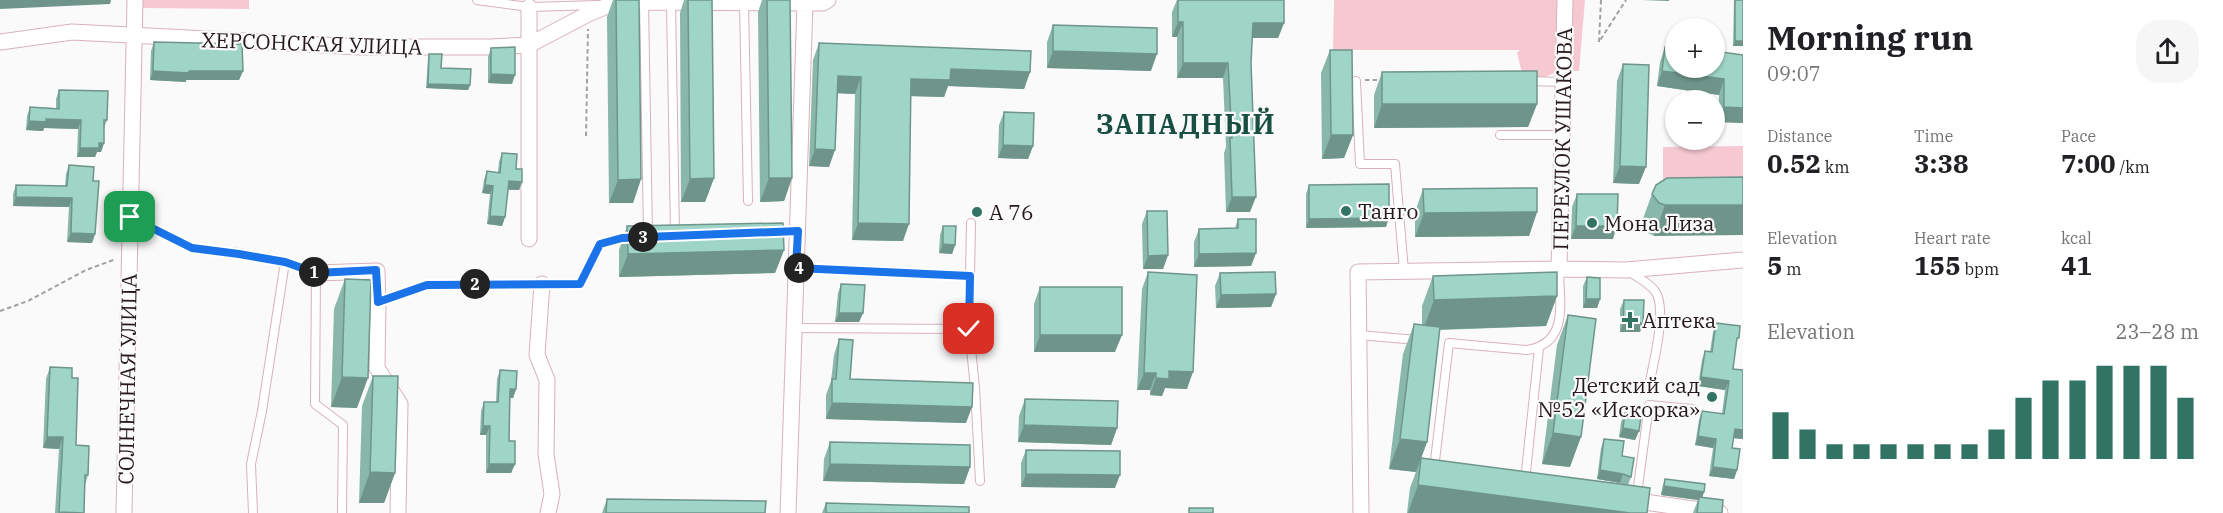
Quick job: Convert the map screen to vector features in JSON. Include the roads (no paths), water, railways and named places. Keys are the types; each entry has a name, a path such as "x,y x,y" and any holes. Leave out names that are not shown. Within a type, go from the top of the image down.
{"street":[{"name":"СОЛНЕЧНАЯ УЛИЦА","path":"125,510 135,0"},
{"path":"529,45 612,4 644,2 823,3 828,0"},
{"name":"ПЕРЕУЛОК УШАКОВА","path":"1361,513 1358,272 1559,268 1565,0"},
{"path":"788,513 796,268 792,231 805,3"},
{"path":"529,7 531,107 529,238"},
{"name":"ХЕРСОНСКАЯ УЛИЦА","path":"0,42 72,32 360,47 529,45"},
{"path":"1559,268 1626,270 1743,260"},
{"path":"316,273 376,270 378,302 376,368 400,404 398,513"},
{"path":"542,284 537,355 547,380 546,454 552,494 548,513"},
{"path":"1614,497 1720,513"}],"lane":[{"path":"477,0 529,7 612,4"},
{"path":"644,2 648,237"},
{"path":"671,2 675,236"},
{"path":"744,4 748,201"},
{"path":"1356,81 1360,164 1395,164 1404,271"},
{"path":"1517,81 1563,82"},
{"path":"1500,135 1562,135"},
{"path":"130,217 192,248 285,262 316,273 315,404 343,425 342,513"},
{"path":"970,223 969,329 980,481"},
{"path":"666,236 686,235"},
{"path":"622,238 657,236"},
{"path":"252,513 251,464 262,411 285,262"},
{"path":"796,268 970,276"},
{"path":"1437,342 1527,350 1539,348 1550,341 1559,322 1559,268"},
{"path":"1626,270 1651,287 1656,292 1659,302 1658,330 1649,386"},
{"path":"794,328 969,329"},
{"path":"1359,335 1426,341"},
{"path":"1445,475 1433,473 1449,343"},
{"path":"1525,486 1539,348"},
{"path":"1636,500 1649,405 1692,409"}],"place":[{"name":"Танго","path":"1346,211"},
{"name":"А 76","path":"977,212"},
{"name":"Мона Лиза","path":"1592,223"},
{"name":"Аптека","path":"1630,320"},
{"name":"Детский сад №52 «Искорка»","path":"1712,397"}],"district":[{"name":"ЗАПАДНЫЙ","path":"1186,123"}]}
